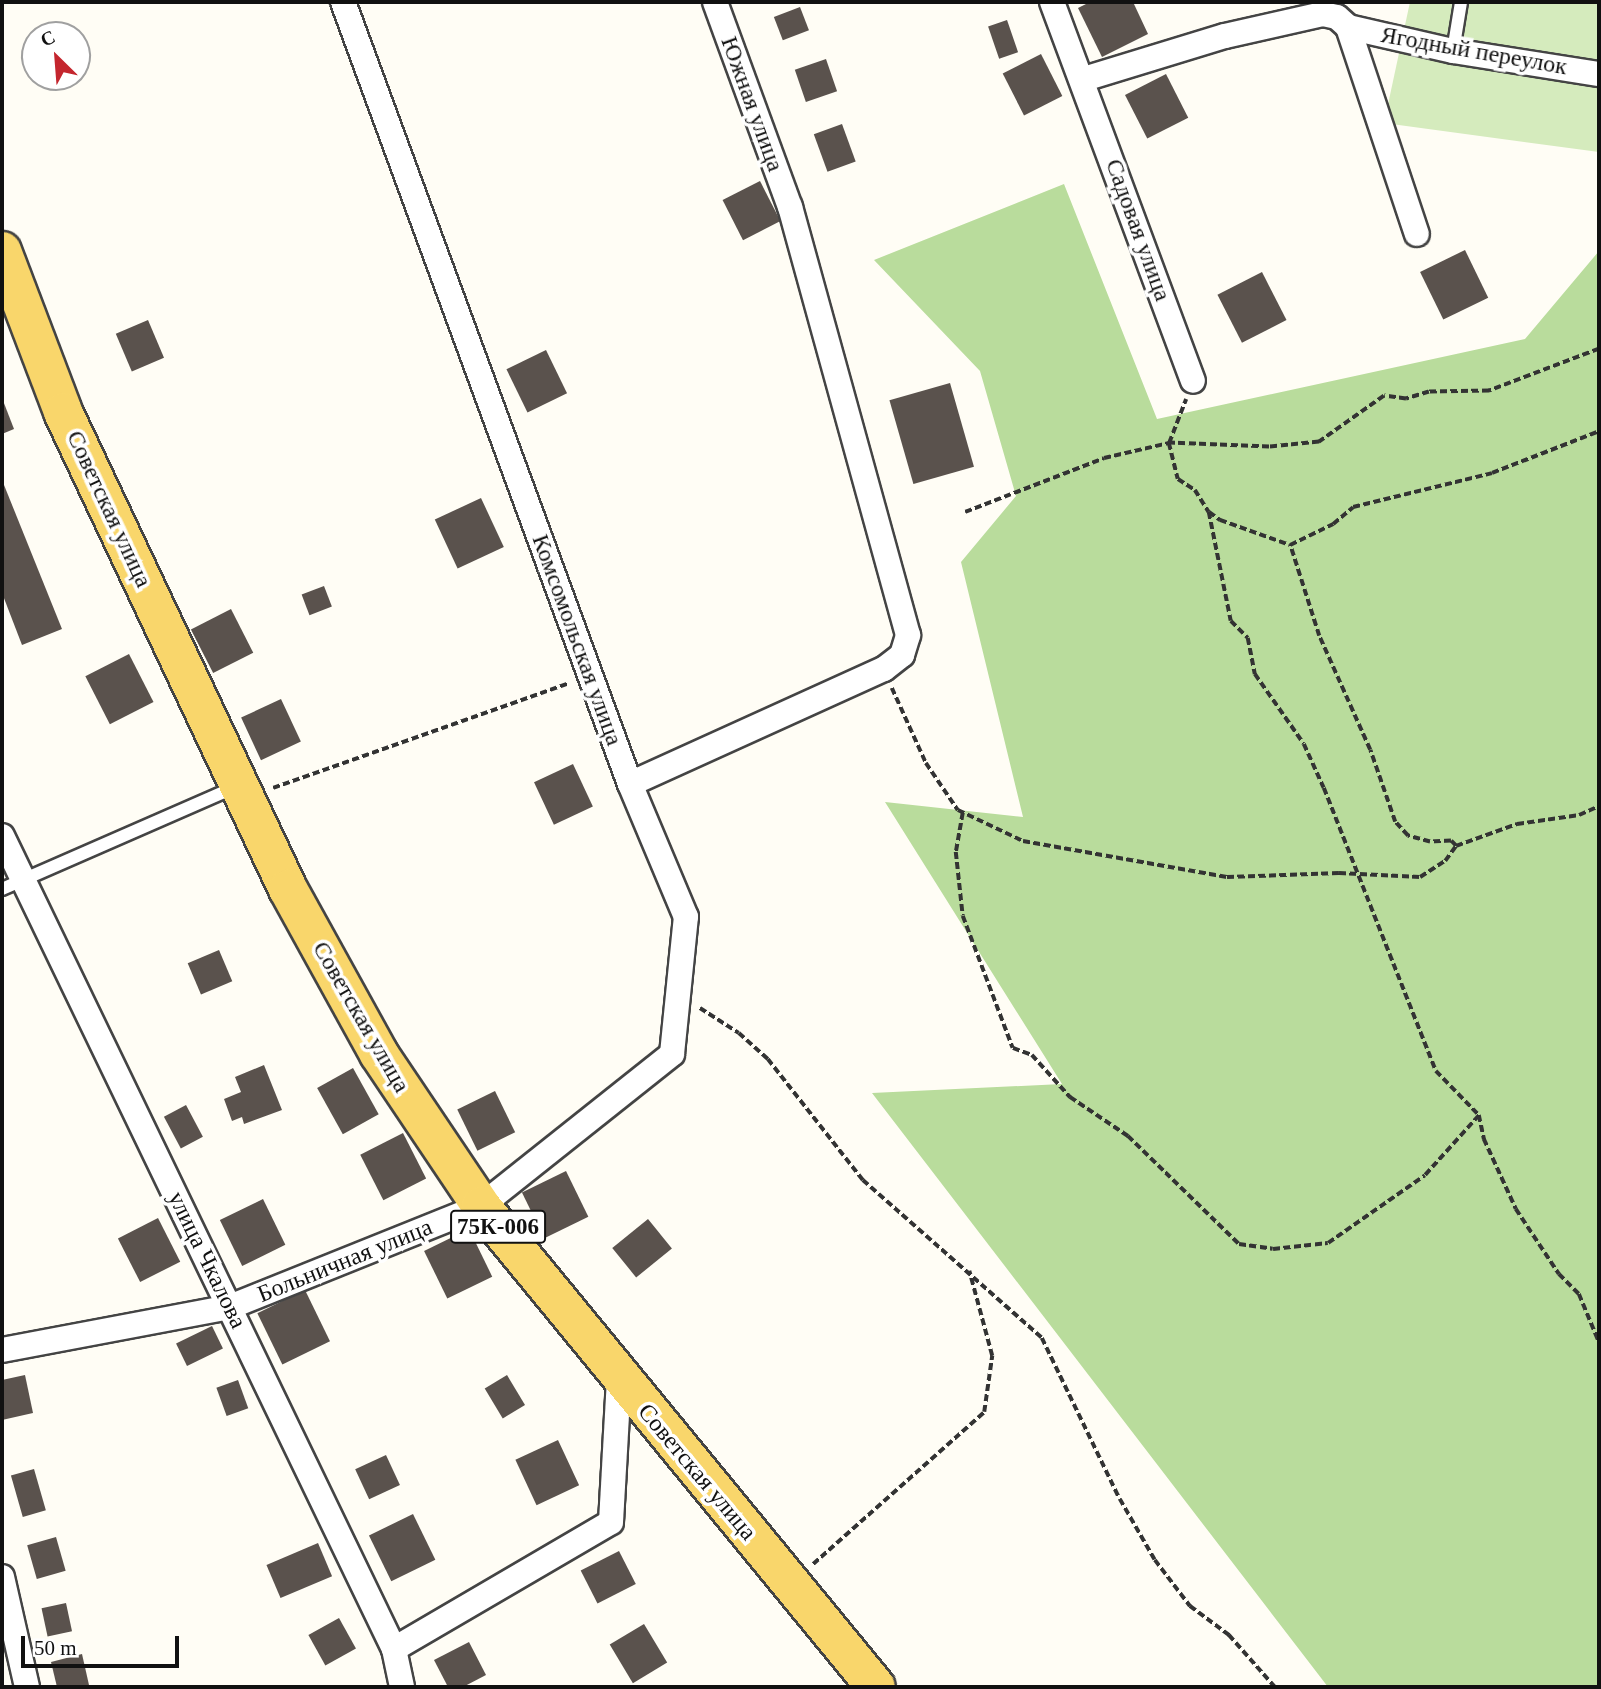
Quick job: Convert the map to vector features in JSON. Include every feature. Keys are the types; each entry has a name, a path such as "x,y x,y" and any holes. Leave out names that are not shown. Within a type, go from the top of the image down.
{"main road":[{"name":"Советская улица","path":"2,251 63,412 204,711 252,788 288,889 379,1054 481,1206 619,1378 876,1687"}],"street":[{"name":"Комсомольская улица","path":"343,2 630,784 686,917 672,1054 481,1206"},
{"name":"Южная улица","path":"715,2 790,207 908,635 902,654 884,669"},
{"name":"Садовая улица","path":"1052,2 1084,79 1193,381"},
{"path":"1084,79 1323,13 1338,17 1349,27 1417,234"},
{"name":"Ягодный переулок","path":"1349,27 1452,51 1599,74"},
{"path":"630,784 884,669"},
{"name":"улица Чкалова","path":"2,836 12,883 230,1307 394,1649 402,1687"},
{"name":"Больничная улица","path":"2,1350 230,1307 481,1206"},
{"path":"394,1649 611,1522 619,1378"},
{"path":"2,1577 27,1687"}],"lane":[{"path":"1452,51 1461,2"},
{"path":"12,883 252,788"}],"path":[{"path":"965,512 1104,458 1169,443 1269,447 1319,442 1384,396 1489,391 1599,349"},
{"path":"1193,381 1169,443 1178,479 1195,490 1209,512 1231,621 1248,638 1255,674 1271,703 1304,744 1355,874 1403,981 1436,1071 1479,1115 1484,1139 1516,1209 1559,1274 1579,1294 1599,1342"},
{"path":"1209,512 1220,520 1290,545 1333,524 1353,507 1492,473 1599,431"},
{"path":"1290,545 1319,636 1370,750 1395,822 1408,836 1451,841 1456,846"},
{"path":"884,669 926,763 963,813 1023,841 1227,877 1355,874 1420,877 1445,861 1456,846 1517,824 1579,815 1599,806"},
{"path":"252,788 591,676"},
{"path":"963,813 956,852 963,916 1013,1048 1032,1055 1070,1097 1128,1136 1239,1244 1273,1249 1328,1243 1425,1175 1479,1115"},
{"path":"680,977 698,1006 740,1033 768,1059 863,1180 968,1269 1042,1338 1120,1499 1155,1560 1190,1606 1229,1635 1275,1687"},
{"path":"790,1584 984,1412 992,1356 968,1269"}],"green space":[{"path":"1410,2 1599,2 1599,152 1384,123"},
{"path":"1064,184 1157,419 1525,339 1599,251 1599,1687 1328,1687 872,1093 1062,1084 885,802 1023,817 961,562 1016,496 980,371 874,260"}],"building":[{"path":"1090,2 1133,2 1148,34 1102,57 1078,8"},
{"path":"800,7 809,30 783,40 774,17"},
{"path":"1007,20 1018,52 999,59 988,27"},
{"path":"1041,54 1062,96 1024,115 1003,74"},
{"path":"826,59 837,91 806,102 795,70"},
{"path":"1166,74 1188,118 1147,139 1125,95"},
{"path":"842,124 856,162 827,172 814,134"},
{"path":"760,181 780,221 743,240 723,200"},
{"path":"1465,250 1488,298 1443,320 1420,272"},
{"path":"1262,272 1287,320 1242,343 1217,295"},
{"path":"148,320 164,358 132,371 116,334"},
{"path":"546,350 567,393 527,412 506,369"},
{"path":"950,383 974,467 913,484 889,400"},
{"path":"2,398 14,429 2,434"},
{"path":"2,480 62,629 22,645 2,593"},
{"path":"481,498 504,547 458,568 435,520"},
{"path":"324,586 332,607 309,615 302,595"},
{"path":"231,609 253,653 213,673 191,629"},
{"path":"129,654 154,702 110,724 85,676"},
{"path":"281,699 301,742 261,760 241,718"},
{"path":"573,764 593,807 554,825 534,782"},
{"path":"219,950 232,981 201,995 188,963"},
{"path":"264,1065 282,1110 244,1124 242,1117 232,1121 224,1099 241,1092 235,1077"},
{"path":"353,1068 379,1114 343,1134 317,1088"},
{"path":"495,1091 515,1132 477,1151 457,1109"},
{"path":"186,1105 203,1137 181,1149 164,1117"},
{"path":"403,1133 426,1178 383,1200 360,1155"},
{"path":"566,1171 588,1217 544,1238 522,1192"},
{"path":"263,1199 285,1245 242,1266 220,1220"},
{"path":"158,1218 180,1262 140,1282 118,1238"},
{"path":"648,1219 672,1249 636,1277 612,1248"},
{"path":"469,1229 492,1277 447,1299 424,1251"},
{"path":"305,1290 330,1341 282,1364 257,1313"},
{"path":"212,1326 223,1348 187,1366 176,1344"},
{"path":"25,1375 33,1413 2,1420 2,1380"},
{"path":"507,1375 525,1405 503,1418 485,1388"},
{"path":"238,1380 248,1408 227,1416 216,1388"},
{"path":"558,1440 579,1485 537,1505 515,1460"},
{"path":"386,1455 400,1485 369,1499 355,1469"},
{"path":"34,1469 46,1510 23,1517 11,1476"},
{"path":"413,1514 435,1560 391,1581 369,1535"},
{"path":"56,1537 66,1571 37,1579 27,1545"},
{"path":"318,1543 332,1576 281,1598 266,1565"},
{"path":"619,1551 636,1584 597,1603 581,1571"},
{"path":"66,1603 72,1631 48,1637 42,1608"},
{"path":"339,1618 356,1649 325,1666 308,1635"},
{"path":"644,1624 667,1663 633,1683 610,1645"},
{"path":"469,1642 486,1675 463,1687 448,1687 434,1660"},
{"path":"82,1654 89,1685 57,1687 51,1662"}]}
